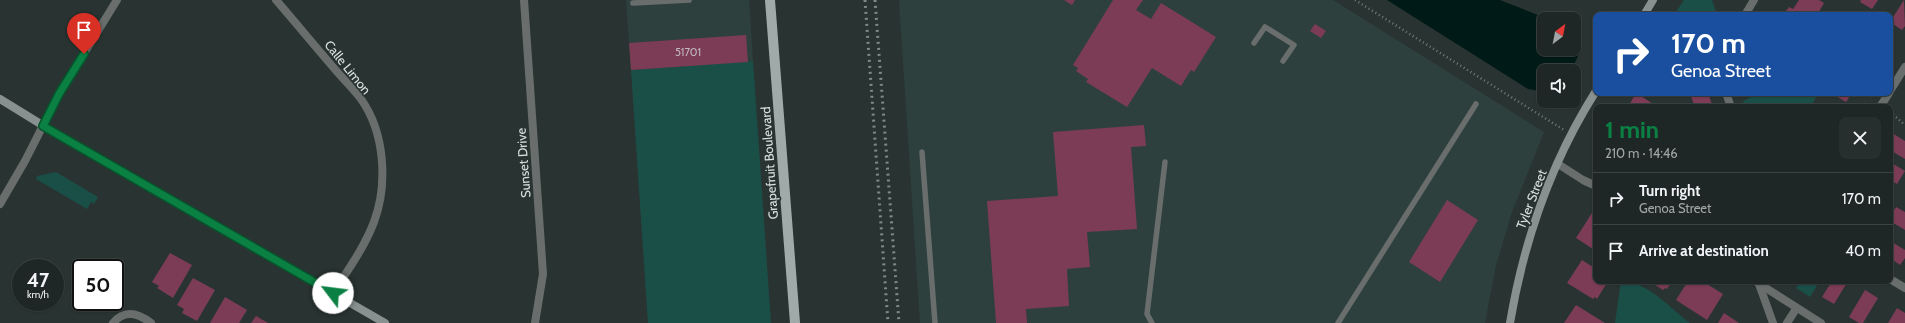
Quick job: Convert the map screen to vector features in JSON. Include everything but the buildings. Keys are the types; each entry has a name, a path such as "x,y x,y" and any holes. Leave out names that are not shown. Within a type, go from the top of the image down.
{"main road":[{"name":"Grapefruit Boulevard","path":"770,0 795,323"},
{"path":"1646,12 1653,0"},
{"name":"Tyler Street","path":"1510,323 1524,253 1538,207 1571,134 1593,96"},
{"path":"0,99 43,126 385,323"}],"street":[{"path":"0,204 26,161 59,94 118,0"},
{"name":"Calle Limon","path":"277,0 361,100 373,123 382,164 382,182 374,221 364,244 333,293"},
{"name":"Sunset Drive","path":"524,0 542,262 542,286 535,323"},
{"path":"1746,12 1754,0"},
{"path":"1893,86 1905,67"},
{"path":"1558,164 1593,185"},
{"path":"1893,281 1905,288"},
{"path":"1757,284 1773,323"},
{"path":"1759,284 1820,323"},
{"path":"1787,323 1796,308"},
{"path":"113,323 118,317 133,313 142,316 151,323"}],"lane":[{"path":"633,3 689,0"},
{"path":"1254,43 1265,27 1294,45 1283,61"},
{"path":"1338,323 1476,104"},
{"path":"922,152 935,323"},
{"path":"1152,323 1147,314 1165,162"}],"path":[{"path":"1356,0 1571,134"},
{"path":"1893,115 1905,125"}],"shaded area":[{"path":"626,0 749,0 753,61 631,70"},
{"path":"899,0 1333,0 1544,132 1512,212 1496,265 1485,323 920,323"},
{"path":"1387,0 1500,0 1537,15 1537,56 1578,56 1574,64 1537,64 1537,91 1528,89"}],"green space":[{"path":"1684,0 1712,0 1716,12 1676,12"},
{"path":"753,61 771,323 648,323 631,70"},
{"path":"1754,96 1817,96 1812,104 1744,104 1743,101"},
{"path":"56,172 98,197 94,204 91,202 87,209 36,179 37,176"},
{"path":"1621,284 1636,284 1658,297 1690,323 1615,323"},
{"path":"1798,284 1818,284 1810,297 1796,288"}],"railway":[{"path":"865,0 888,323"},
{"path":"875,0 899,323"}],"route":[{"path":"84,54 59,94 43,126 333,293"}]}
